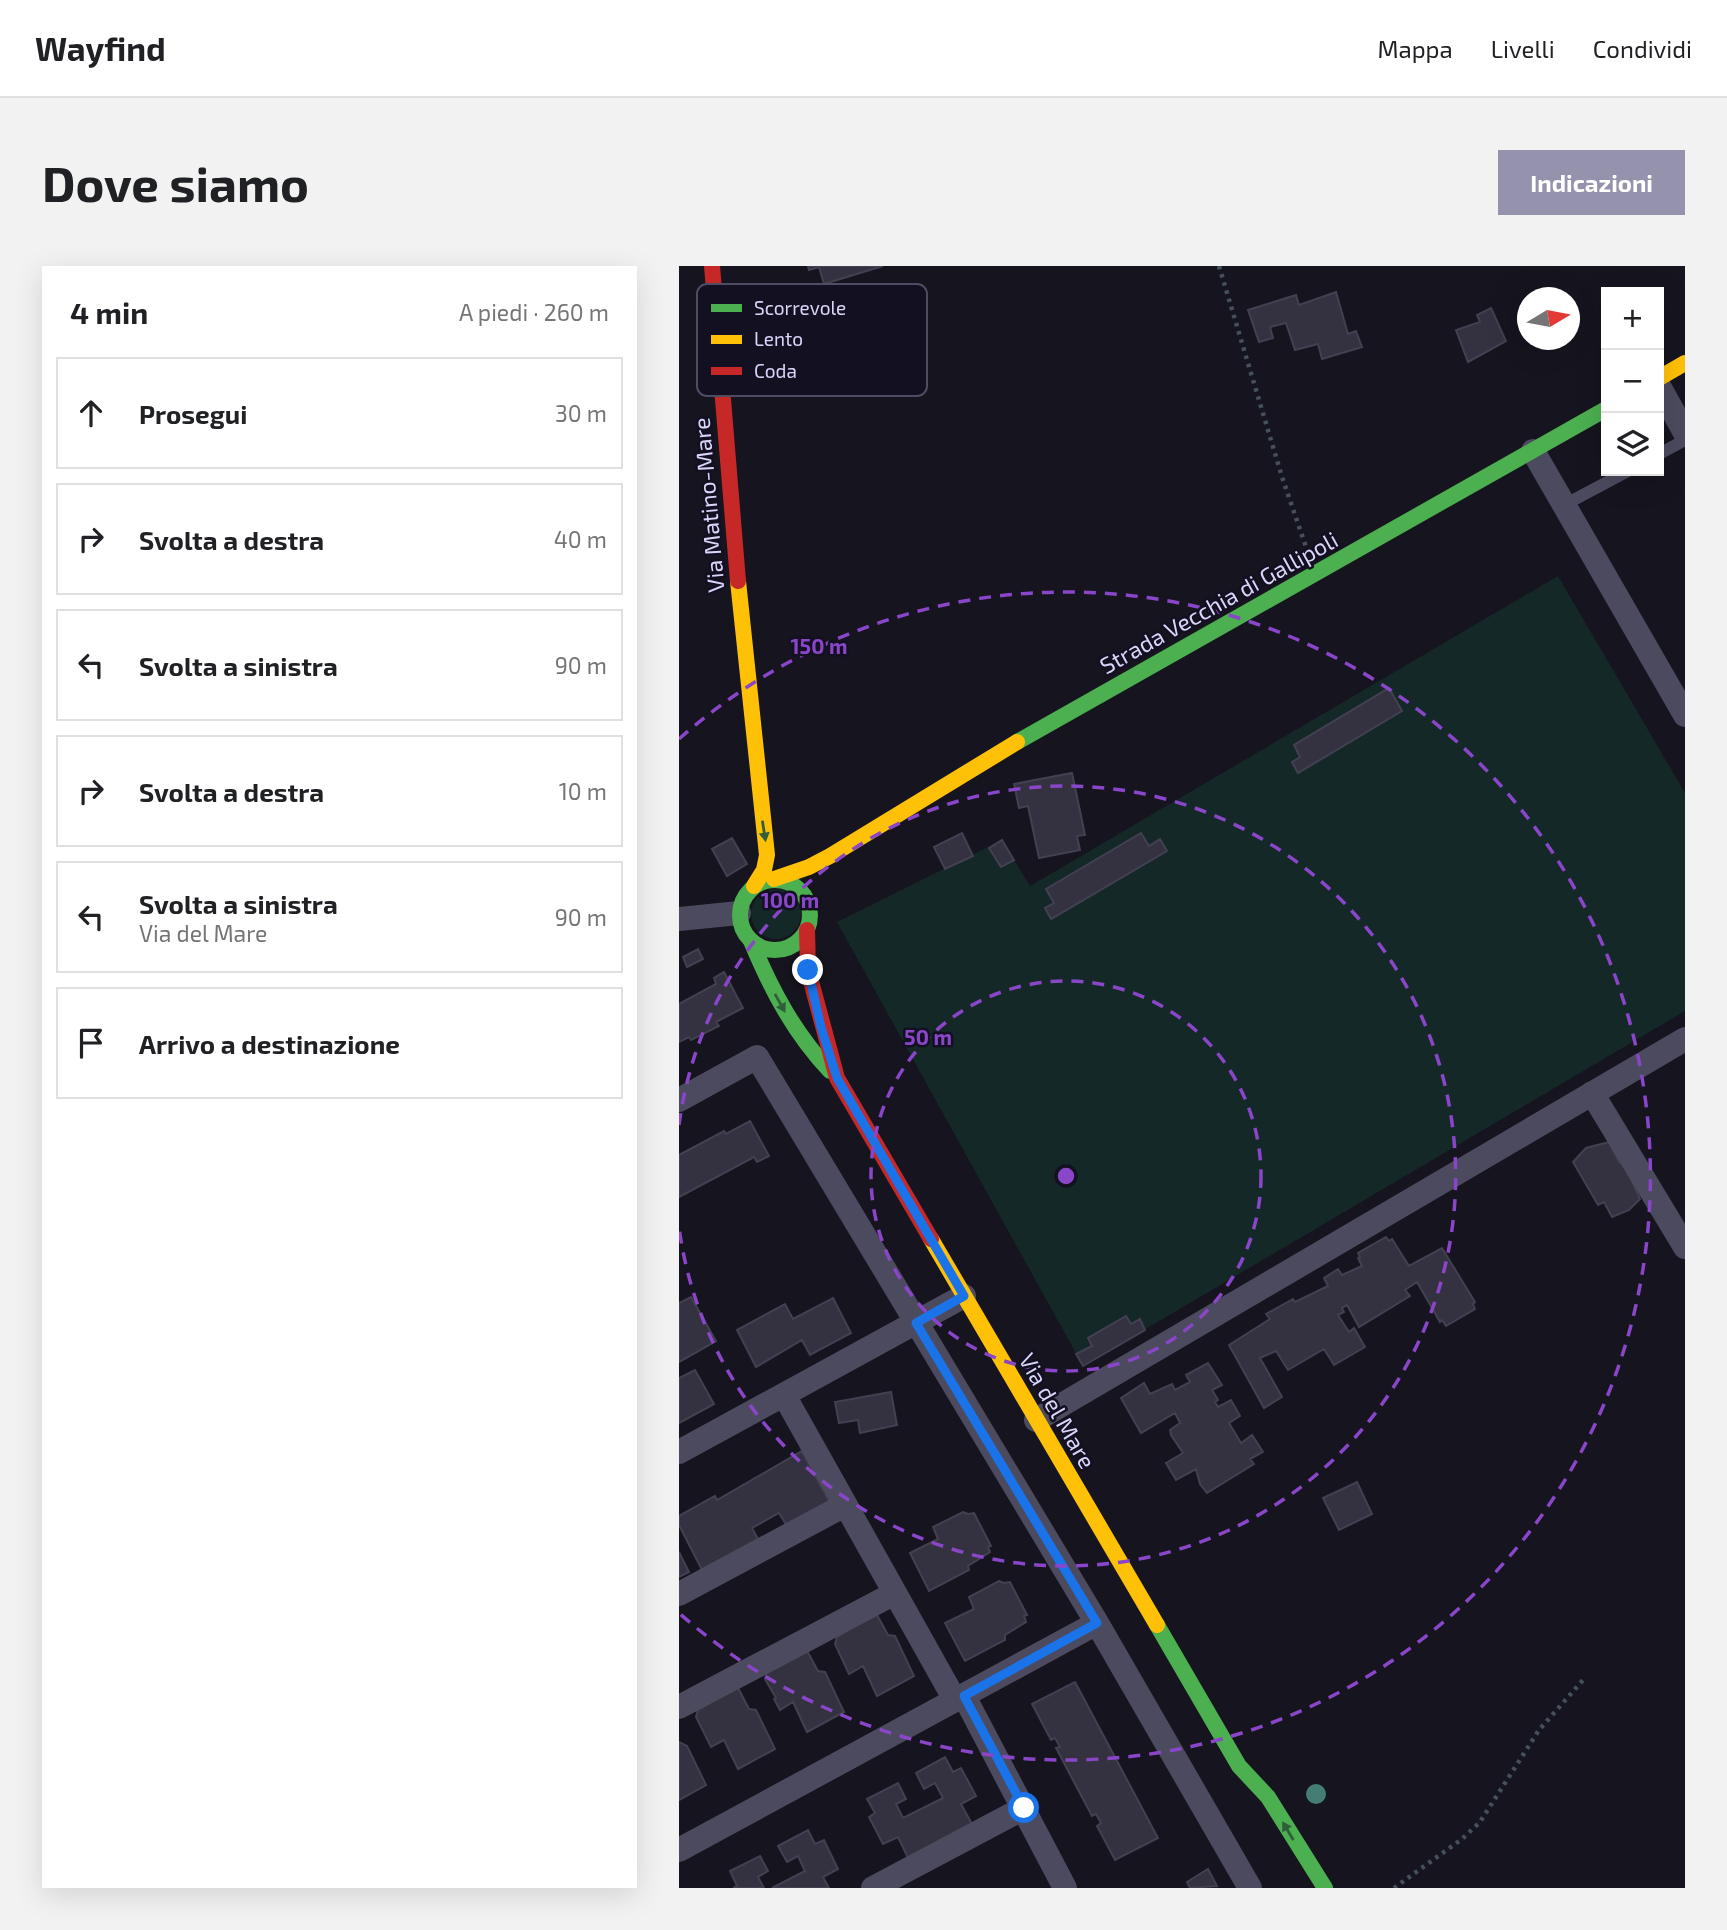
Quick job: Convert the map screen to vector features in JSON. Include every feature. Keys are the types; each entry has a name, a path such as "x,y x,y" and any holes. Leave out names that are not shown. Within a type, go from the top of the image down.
{"main road":[{"name":"Via Matino-Mare","path":"712,266 713,284"},
{"path":"1664,375 1685,363"},
{"name":"Via Matino-Mare","path":"723,396 754,739"},
{"name":"Strada Vecchia di Gallipoli","path":"774,879 795,864 809,867 830,856 995,755 1601,412"},
{"path":"754,739 780,818"},
{"path":"739,913 746,894 764,870 767,855 754,739"},
{"name":"Strada Vecchia di Gallipoli","path":"810,912 821,882 835,858 856,839"},
{"name":"Via del Mare","path":"795,864 810,912 807,930 808,970 837,1078"},
{"path":"754,886 763,881 785,880 803,892"},
{"name":"Via del Mare","path":"739,913 740,923 751,941 762,969 799,1036 837,1078 1239,1766 1268,1797 1325,1888"},
{"path":"751,941 759,947 778,950 795,944 807,930"},
{"name":"Via del Mare","path":"1239,1766 1245,1792"}],"street":[{"path":"1664,395 1685,433"},
{"path":"1533,451 1685,715"},
{"path":"684,920 739,913"},
{"path":"1036,1420 1685,1039"},
{"path":"679,1100 757,1058 1097,1623 1250,1888"},
{"path":"1593,1093 1685,1247"},
{"path":"679,1452 964,1296"},
{"path":"785,1395 895,1593 1024,1808 1065,1888"},
{"path":"679,1594 845,1505"},
{"path":"679,1707 895,1593"},
{"path":"679,1850 1097,1623"},
{"path":"873,1888 1024,1808"}],"lane":[{"path":"1664,451 1685,440"},
{"path":"1565,506 1619,476"}],"path":[{"path":"1219,266 1282,477 1315,575"},
{"path":"1394,1888 1462,1839 1480,1822 1539,1730 1583,1681"}],"green space":[{"path":"1558,576 1685,793 1685,1011 1083,1366 837,922 1002,840 1030,886"},
{"path":"776,889 794,896 801,914 794,932 776,939 758,932 751,914 758,896"}],"building":[{"path":"808,266 883,266 824,284 819,267 809,270"},
{"path":"1336,292 1348,334 1356,331 1362,347 1322,359 1318,344 1295,350 1286,323 1270,327 1273,338 1259,342 1248,310 1296,295 1299,305"},
{"path":"1491,308 1506,341 1468,362 1456,330 1480,322 1477,315"},
{"path":"1389,688 1402,711 1298,773 1292,762 1300,757 1294,745"},
{"path":"1072,773 1085,835 1077,836 1080,850 1039,858 1028,806 1019,808 1014,784"},
{"path":"962,833 973,856 945,869 934,847"},
{"path":"1141,833 1149,846 1160,839 1167,851 1051,919 1045,908 1054,903 1046,889"},
{"path":"732,838 747,864 727,876 712,849"},
{"path":"1002,840 1014,860 1001,867 989,848"},
{"path":"698,949 703,959 687,967 683,957"},
{"path":"724,972 743,1008 716,1022 719,1026 691,1040 689,1037 679,1042 679,1004 716,984 714,978"},
{"path":"750,1121 769,1156 757,1162 754,1157 679,1197 679,1155 724,1131 726,1134"},
{"path":"1609,1142 1619,1162 1625,1165 1640,1199 1629,1210 1612,1217 1604,1202 1598,1205 1573,1162 1586,1148"},
{"path":"1386,1237 1389,1241 1392,1239 1409,1266 1442,1248 1475,1302 1475,1309 1446,1326 1442,1320 1440,1322 1417,1282 1405,1290 1410,1296 1359,1327 1347,1305 1342,1308 1344,1312 1338,1315 1349,1332 1354,1328 1365,1347 1334,1365 1324,1349 1288,1370 1276,1351 1260,1358 1282,1397 1264,1408 1229,1345 1270,1319 1266,1314 1293,1299 1295,1302 1328,1286 1324,1278 1338,1269 1342,1275 1362,1266 1358,1253"},
{"path":"691,1297 716,1341 679,1362 679,1303"},
{"path":"833,1298 851,1333 810,1355 802,1340 756,1367 737,1330 785,1304 793,1319"},
{"path":"1126,1316 1131,1324 1140,1319 1145,1330 1083,1366 1076,1354 1092,1346 1088,1338"},
{"path":"1208,1363 1222,1385 1212,1390 1218,1400 1215,1402 1218,1407 1231,1400 1240,1416 1229,1423 1241,1443 1252,1435 1263,1452 1250,1459 1254,1464 1207,1493 1200,1484 1196,1469 1176,1480 1166,1463 1183,1453 1170,1430 1180,1423 1175,1413 1141,1433 1121,1398 1144,1383 1150,1394 1172,1384 1175,1390 1190,1382 1186,1375"},
{"path":"695,1370 714,1404 679,1423 679,1378"},
{"path":"891,1392 897,1425 860,1433 858,1420 839,1423 835,1402"},
{"path":"802,1451 830,1503 787,1526 779,1513 752,1528 760,1543 703,1572 679,1525 679,1516 715,1496 717,1500"},
{"path":"1357,1482 1372,1514 1339,1530 1323,1498"},
{"path":"963,1512 974,1513 991,1546 988,1547 990,1552 968,1566 969,1570 929,1591 910,1553 938,1539 933,1527"},
{"path":"679,1552 689,1572 679,1577"},
{"path":"999,1581 1010,1582 1027,1615 1024,1616 1026,1622 1005,1635 1005,1640 965,1661 945,1623 974,1609 969,1597"},
{"path":"876,1613 888,1635 895,1636 914,1676 877,1696 863,1666 849,1674 835,1644 837,1637"},
{"path":"806,1649 818,1671 825,1672 844,1712 807,1732 793,1702 780,1710 765,1679 767,1672"},
{"path":"1075,1682 1158,1838 1115,1860 1097,1826 1101,1823 1096,1814 1092,1816 1056,1748 1060,1747 1055,1738 1051,1740 1032,1704"},
{"path":"737,1686 749,1709 756,1710 775,1749 738,1769 724,1740 711,1747 696,1717 698,1710"},
{"path":"679,1742 687,1746 706,1785 679,1800"},
{"path":"945,1757 953,1772 961,1768 976,1796 961,1804 972,1824 908,1858 898,1837 883,1844 869,1817 875,1813 867,1799 898,1783 906,1799 896,1804 903,1818 943,1798 935,1783 924,1789 916,1773"},
{"path":"808,1830 815,1844 824,1840 838,1869 823,1877 829,1888 772,1888 805,1871 798,1856 787,1862 778,1846"},
{"path":"760,1856 768,1871 758,1877 764,1888 733,1888 737,1886 730,1871"},
{"path":"1208,1869 1217,1886 1190,1888 1187,1882"}],"traffic: fast":[{"path":"1017,742 1601,412"},
{"path":"782,880 795,886 804,895 808,901 810,915 808,929 800,940 789,948 768,950 750,940 742,929 740,908 750,890 761,882 782,880"},
{"path":"751,941 785,1010 805,1041 830,1071"},
{"path":"1157,1625 1239,1766 1268,1797 1325,1888"}],"traffic: slow":[{"path":"1664,375 1685,363"},
{"path":"738,581 767,855 764,870 754,886"},
{"path":"774,879 809,867 830,856 1017,742"},
{"path":"931,1239 1157,1625"}],"traffic: jam":[{"path":"712,266 713,284"},
{"path":"723,396 738,581"},
{"path":"807,930 808,970 837,1078 931,1239"}],"route":[{"path":"808,970 821,1027 837,1078 964,1296 916,1323 1097,1623 964,1696 1024,1808"}]}
